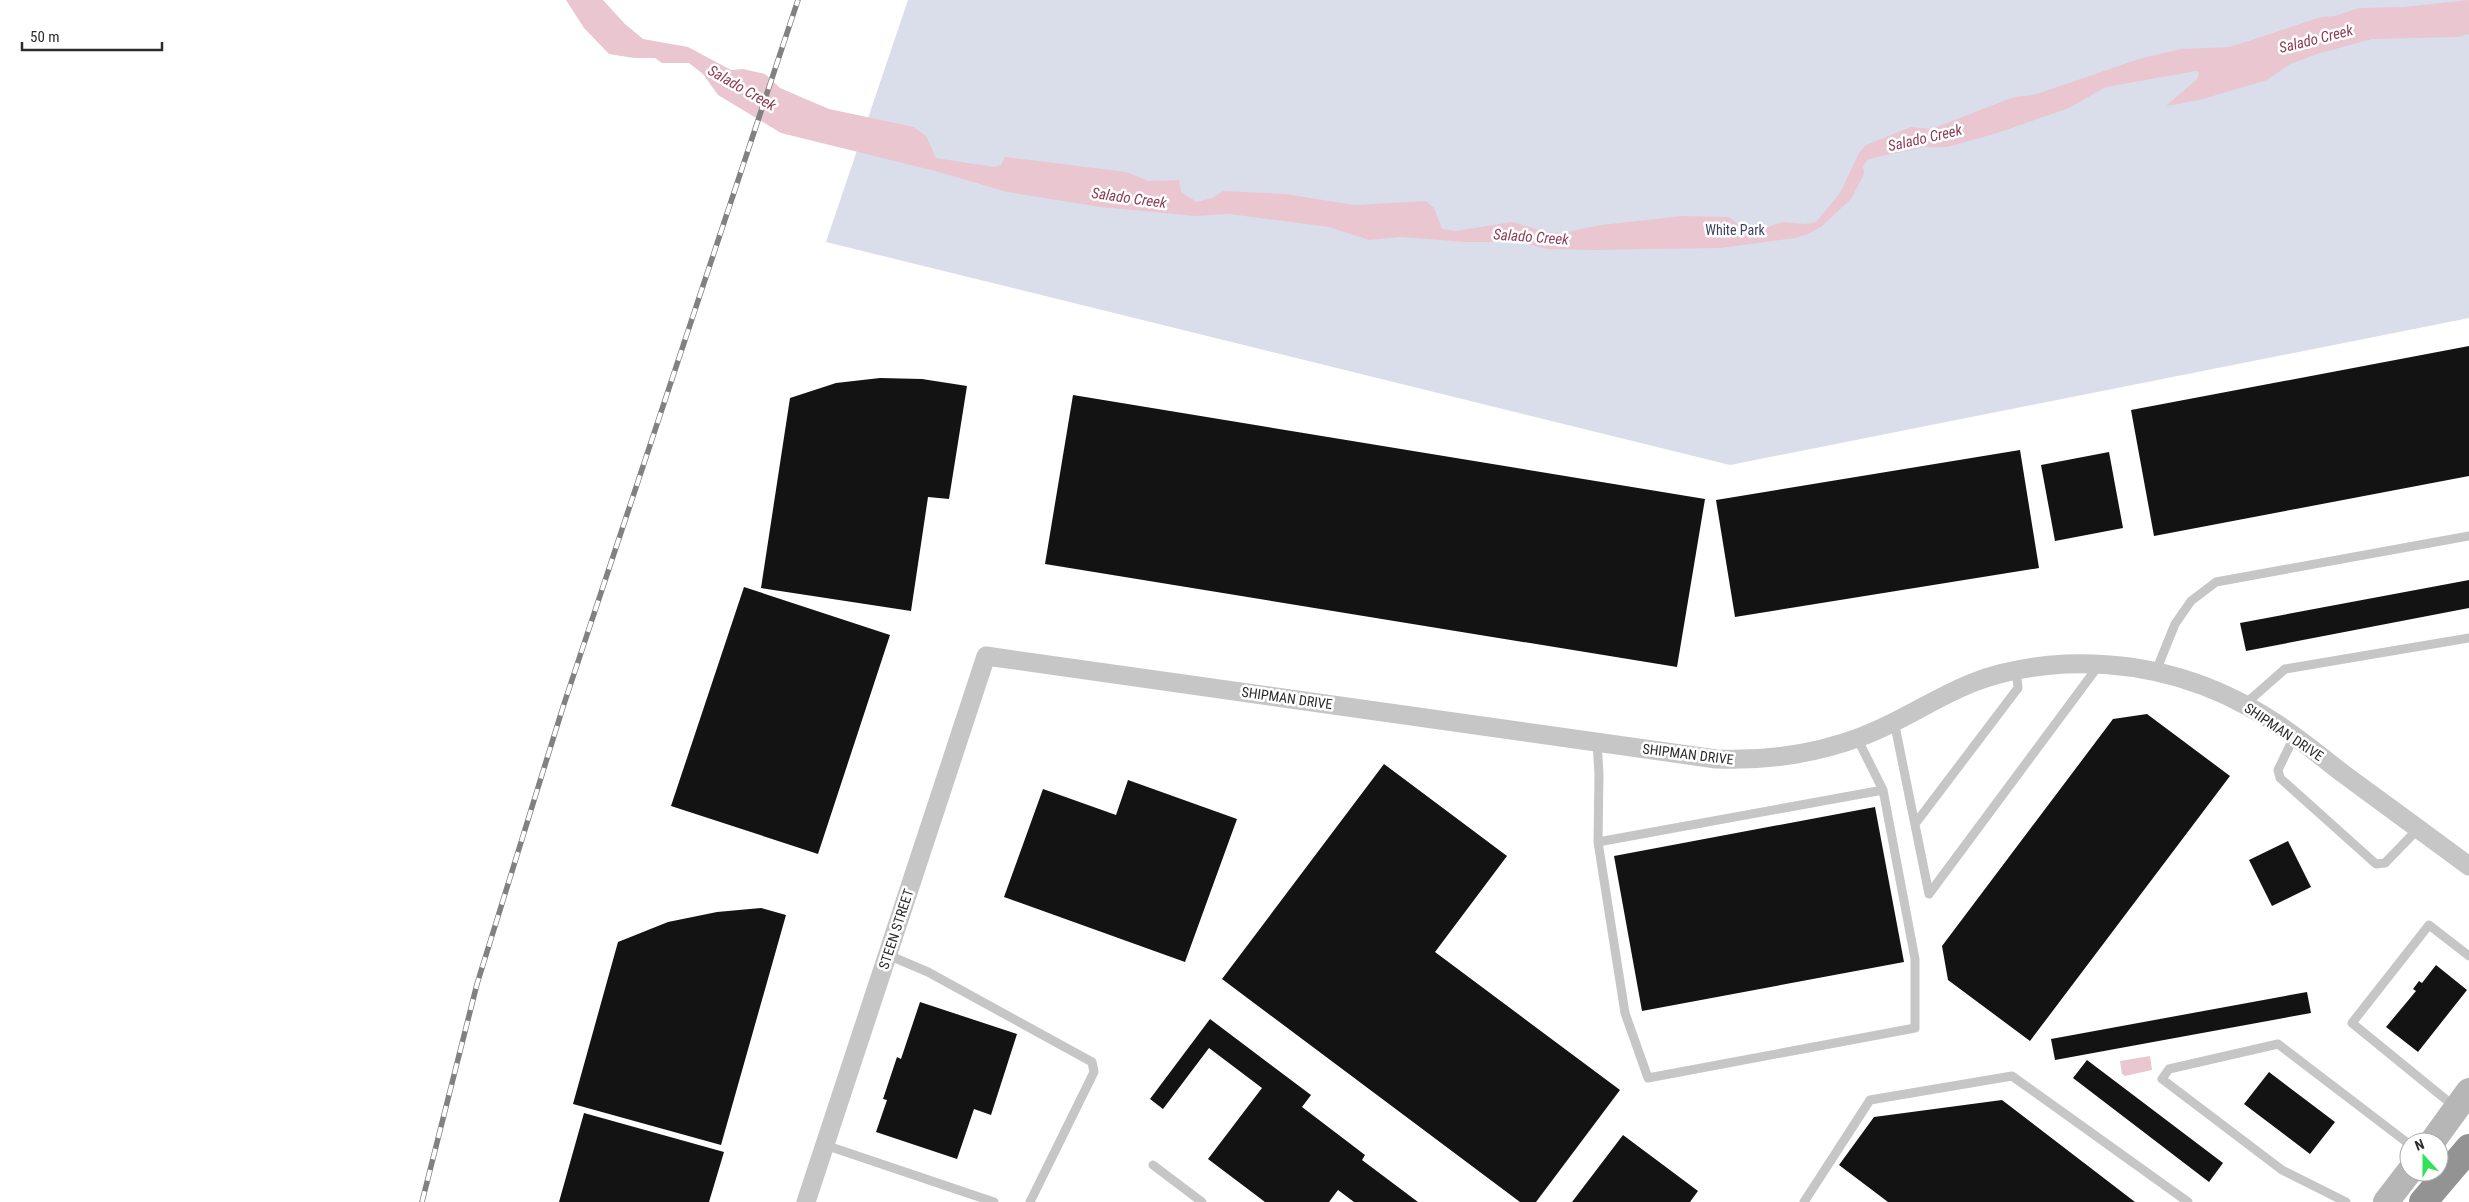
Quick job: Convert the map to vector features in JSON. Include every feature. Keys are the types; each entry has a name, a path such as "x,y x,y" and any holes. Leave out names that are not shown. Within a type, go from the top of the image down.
{"highway":[{"path":"2423,1202 2469,1148"}],"main road":[{"path":"2439,1132 2463,1100"},
{"path":"2386,1202 2401,1182"}],"street":[{"name":"SHIPMAN DRIVE","path":"986,656 1716,759 1748,760 1781,758 1831,747 1857,738 1974,682 2016,670 2042,666 2100,663 2156,670 2199,684 2244,704 2272,720 2469,866"},
{"name":"STEEN STREET","path":"806,1202 986,656"}],"lane":[{"path":"2156,670 2174,624 2191,601 2216,582 2469,536"},
{"path":"2244,704 2285,669 2469,638"},
{"path":"1894,721 1929,894 2100,663"},
{"path":"1915,824 2018,688 2016,670"},
{"path":"2294,737 2278,770 2280,778 2376,864 2385,863 2418,829"},
{"path":"1597,742 1599,774 1598,842 1625,1013 1648,1078 1914,1028 1916,959 1883,790 1857,738"},
{"path":"1598,842 1883,790"},
{"path":"2463,1100 2352,1023 2429,925 2469,956"},
{"path":"888,955 928,972 1092,1062 1094,1072 1030,1202"},
{"path":"2346,1202 2282,1170 2162,1079 2169,1069 2278,1044 2399,1136"},
{"path":"1804,1202 1870,1100 2012,1076 2188,1202"},
{"path":"825,1145 994,1202"},
{"path":"1153,1165 1202,1202"}],"green space":[{"name":"White Park","path":"908,0 2469,0 2469,318 1730,465 826,242"}],"water":[{"name":"Salado Creek","path":"566,0 603,0 625,24 643,39 688,47 731,70 743,69 765,74 780,88 829,109 914,127 926,136 936,158 994,167 1001,165 1005,157 1126,172 1149,181 1179,180 1181,192 1197,202 1212,198 1223,191 1286,194 1354,205 1426,201 1434,208 1442,229 1456,231 1512,222 1546,232 1562,233 1601,225 1683,216 1729,217 1743,228 1753,229 1765,228 1782,222 1805,224 1816,222 1840,193 1859,153 1866,145 1911,127 1931,129 2014,97 2034,95 2139,59 2181,49 2230,47 2321,17 2335,16 2359,8 2403,7 2469,0 2469,34 2458,37 2372,39 2317,54 2290,64 2267,80 2200,100 2166,106 2197,79 2199,73 2196,71 2106,87 2069,108 1997,133 1948,147 1924,147 1867,160 1863,167 1864,174 1851,199 1822,226 1796,238 1720,248 1593,250 1547,249 1520,242 1466,242 1401,237 1369,240 1329,227 1229,214 1195,216 1101,207 1007,192 939,172 781,133 718,95 703,74 689,63 662,63 655,58 634,58 609,54 584,28"},
{"path":"2150,1056 2152,1070 2125,1076 2122,1074 2120,1061"}],"building":[{"path":"2469,346 2469,476 2154,536 2131,410"},
{"path":"880,378 922,379 967,386 949,499 928,497 911,611 761,588 790,398 836,383"},
{"path":"1073,395 1705,499 1677,667 1045,564"},
{"path":"2020,450 2039,568 1735,617 1716,500"},
{"path":"2109,452 2123,528 2055,541 2041,465"},
{"path":"2469,580 2469,608 2246,651 2240,623"},
{"path":"744,587 890,635 818,854 671,806"},
{"path":"2147,714 2230,776 2030,1041 1948,980 1942,946 2113,719"},
{"path":"1384,764 1507,856 1435,952 1620,1090 1536,1202 1520,1202 1222,979"},
{"path":"1128,780 1237,819 1185,962 1004,897 1043,789 1116,815"},
{"path":"1875,807 1904,962 1642,1011 1614,856"},
{"path":"2288,841 2311,887 2272,906 2249,860"},
{"path":"761,908 786,915 721,1145 573,1104 618,942 668,922 717,912"},
{"path":"2436,965 2467,990 2418,1052 2386,1027 2416,991 2413,989 2419,981 2422,983"},
{"path":"2307,992 2311,1013 2055,1060 2051,1039"},
{"path":"920,1002 1017,1034 991,1115 974,1109 957,1159 876,1132 887,1100 883,1099 897,1057 901,1059"},
{"path":"1210,1019 1311,1095 1302,1107 1365,1155 1362,1160 1418,1202 1354,1202 1338,1190 1329,1202 1265,1202 1208,1159 1262,1088 1209,1048 1163,1109 1150,1099"},
{"path":"2087,1060 2223,1163 2209,1182 2073,1078"},
{"path":"2269,1072 2335,1122 2310,1154 2244,1104"},
{"path":"2002,1100 2135,1202 1888,1202 1839,1165 1874,1117"},
{"path":"584,1113 724,1152 709,1202 559,1202"},
{"path":"1623,1135 1698,1191 1690,1202 1572,1202"}],"railway":[{"path":"422,1202 477,984 563,707 798,0"}]}
